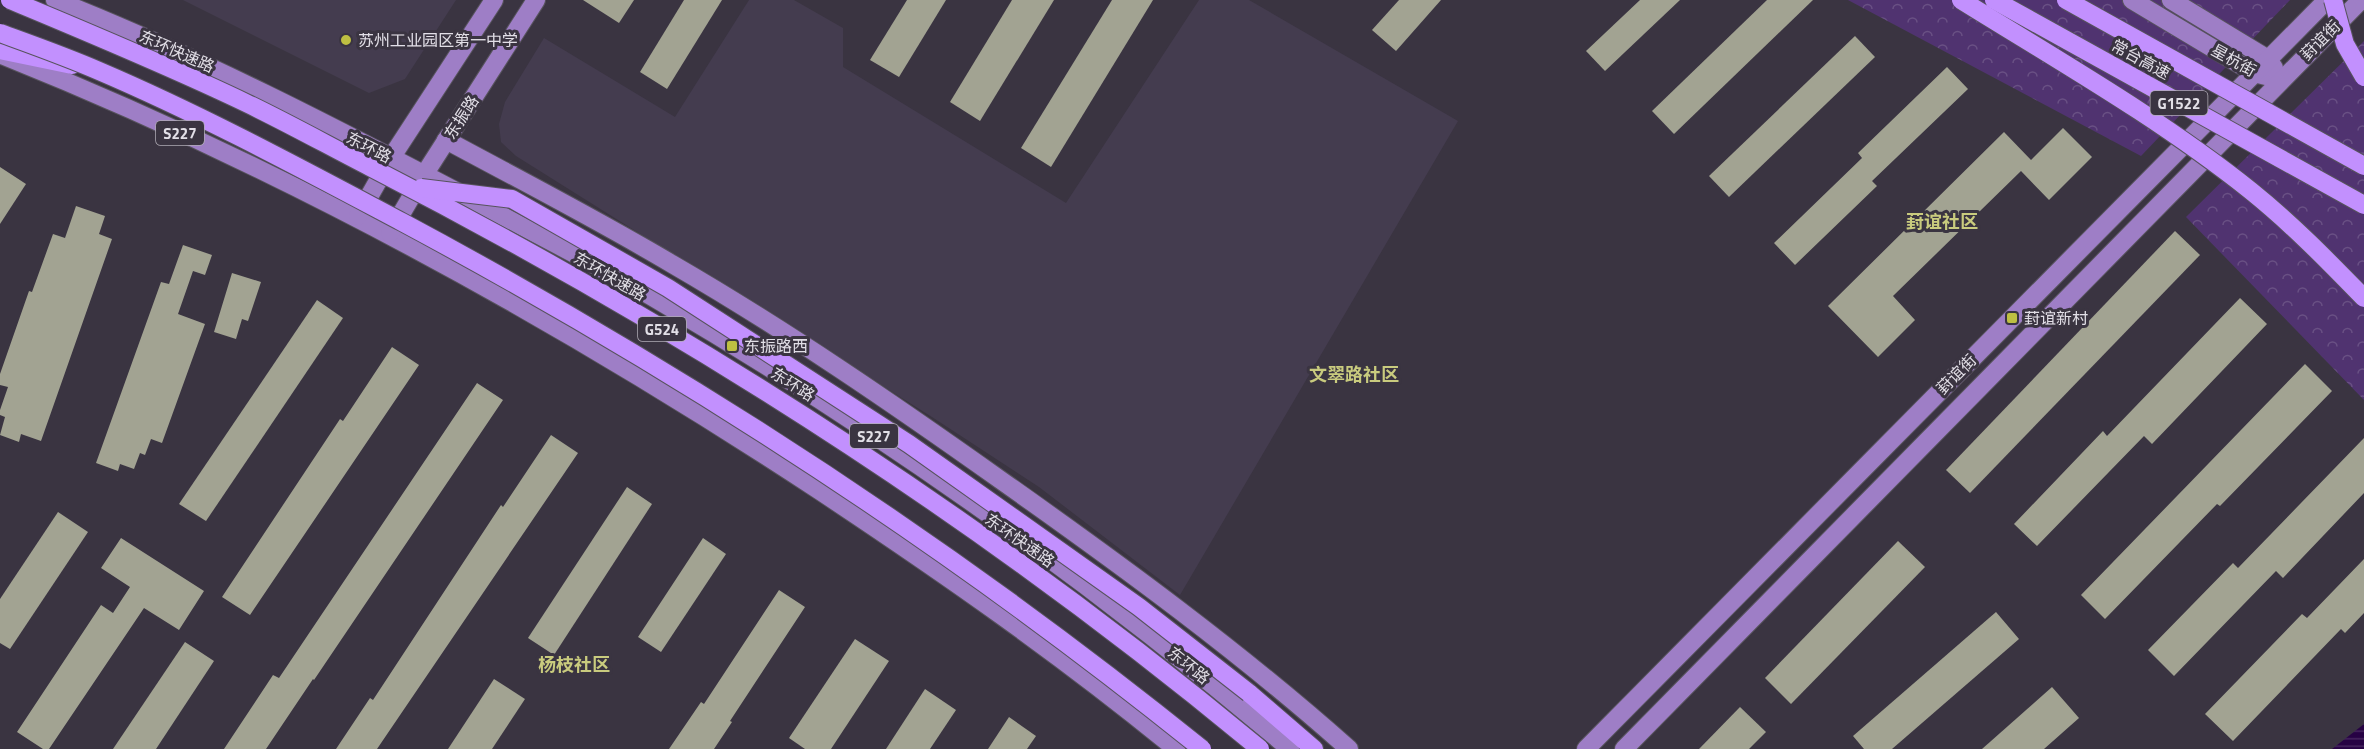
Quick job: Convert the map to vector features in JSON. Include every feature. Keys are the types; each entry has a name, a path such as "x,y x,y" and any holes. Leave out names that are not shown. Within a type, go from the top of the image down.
{"highway":[{"name":"东环快速路","path":"10,0 246,103 496,232 650,321 886,471 1004,552 1117,634 1260,749"},
{"path":"1961,0 2091,80 2214,163 2288,224 2364,298"},
{"name":"常台高速","path":"1994,0 2364,206"},
{"name":"常台高速","path":"2066,0 2364,166"},
{"path":"2333,0 2345,44 2364,77"},
{"name":"G524","path":"0,33 98,70 231,133 429,237 661,369 759,430 982,581 1092,662 1202,749"},
{"path":"0,52 98,70"},
{"path":"407,186 512,199 668,288 788,364 938,464 1139,607 1249,693 1314,749"}],"main road":[{"name":"东环路","path":"55,0 254,88 392,158 660,301 900,453 1130,617 1290,749"},
{"path":"357,218 392,158 494,0"},
{"name":"东振路","path":"389,235 424,175 536,0"},
{"name":"星杭街","path":"2132,0 2254,73 2281,80"},
{"name":"星杭街","path":"2171,0 2268,59 2281,80"},
{"name":"葑谊街","path":"1586,749 2327,0"},
{"name":"葑谊街","path":"1624,749 2360,1"},
{"name":"S227","path":"0,52 125,107 357,218 621,366 740,438 971,594 1084,676 1176,749"},
{"path":"446,140 672,264 910,416 1084,539 1237,656 1311,715 1349,749"},
{"path":"634,243 632,257 641,283 660,301"},
{"path":"774,372 789,368 803,346"}],"shaded area":[{"name":"苏州工业园区第一中学","path":"183,0 456,0 405,79 369,93"},
{"path":"749,0 794,0 843,28 843,67 1066,203 1199,0 1249,0 1458,121 1180,595 1039,487 932,417 516,156 501,142 499,124 505,102 544,38 675,117"},
{"path":"2364,724 2364,749 2332,749"}],"green space":[{"path":"1848,0 2290,0 2141,156"},
{"path":"2364,41 2364,400 2186,217"}],"building":[{"path":"583,0 634,0 619,23"},
{"path":"684,0 722,0 667,89 640,72"},
{"path":"907,0 946,0 899,77 870,60"},
{"path":"1012,0 1054,0 980,121 950,102"},
{"path":"1112,0 1153,0 1051,167 1021,148"},
{"path":"1399,0 1441,0 1396,51 1372,30"},
{"path":"1640,0 1680,0 1605,71 1586,51"},
{"path":"1767,0 1813,0 1674,134 1652,111"},
{"path":"1855,36 1875,57 1729,197 1709,176"},
{"path":"1947,67 1968,89 1872,181 1877,186 1795,265 1774,243 1862,158 1858,153"},
{"path":"2063,128 2092,157 2049,200 2021,171 1893,296 1915,320 1878,357 1828,306 2004,132 2031,160"},
{"path":"0,167 26,184 0,224"},
{"path":"76,206 105,216 99,234 112,239 41,441 21,434 19,442 0,435 5,417 0,415 0,410 8,387 0,385 0,374 29,291 32,292 53,234 65,238"},
{"path":"2175,231 2200,255 1970,493 1946,470"},
{"path":"183,245 212,255 205,275 193,271 178,314 205,324 162,443 151,439 145,455 140,453 134,469 120,464 118,471 96,463 161,282 169,284"},
{"path":"232,273 261,282 248,321 242,319 236,339 214,332"},
{"path":"2240,298 2267,324 2152,444 2144,436 2037,546 2014,524 2103,431 2107,436"},
{"path":"317,300 343,318 206,521 179,504"},
{"path":"392,347 419,365 250,615 222,597 340,419 343,421"},
{"path":"2305,364 2332,391 2105,619 2081,595"},
{"path":"477,383 503,400 314,680 266,749 224,749 273,675 279,678"},
{"path":"551,435 578,453 377,749 336,749 370,698 373,700 501,505 503,507"},
{"path":"2364,438 2364,493 2283,578 2276,571 2174,676 2148,650 2233,563 2238,568"},
{"path":"627,487 652,504 554,655 528,638"},
{"path":"58,512 88,532 10,649 0,643 0,599"},
{"path":"121,538 204,591 179,630 144,608 49,749 43,749 17,732 101,605 113,613 130,587 101,568"},
{"path":"703,538 726,554 661,652 638,637"},
{"path":"1898,541 1925,567 1791,704 1765,678"},
{"path":"2364,559 2364,613 2345,633 2341,629 2233,741 2205,714 2302,614 2307,618"},
{"path":"779,590 805,607 714,749 669,749 701,702 704,704"},
{"path":"1996,612 2019,639 1892,749 1864,749 1853,736"},
{"path":"855,639 889,661 831,749 805,749 789,738"},
{"path":"185,642 214,661 156,749 113,749"},
{"path":"494,679 525,699 492,749 448,749"},
{"path":"2052,687 2079,718 2044,749 1982,749"},
{"path":"925,689 956,710 930,749 886,749"},
{"path":"1740,707 1766,732 1749,749 1699,749"},
{"path":"1009,717 1036,736 1027,749 988,749"}],"place":[{"name":"苏州工业园区第一中学","path":"346,40"},
{"name":"葑谊新村","path":"2012,318"},
{"name":"东振路西","path":"732,346"}],"district":[{"name":"葑谊社区","path":"1942,221"},
{"name":"文翠路社区","path":"1354,374"},
{"name":"杨枝社区","path":"574,664"}]}
